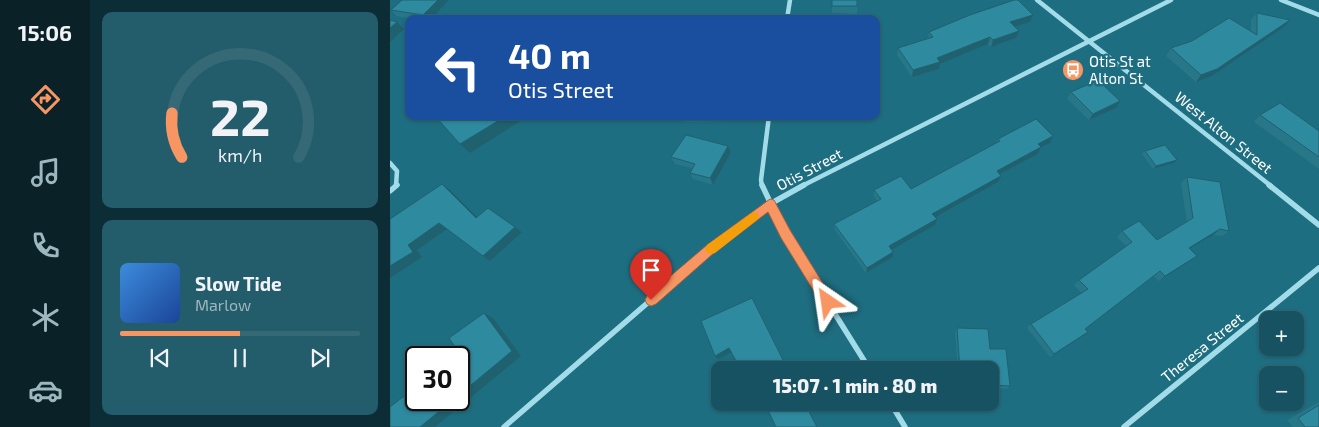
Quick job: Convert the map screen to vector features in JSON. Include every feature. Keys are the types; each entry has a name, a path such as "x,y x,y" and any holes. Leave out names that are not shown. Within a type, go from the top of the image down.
{"street":[{"path":"788,15 790,0"},
{"name":"West Alton Street","path":"1038,0 1319,224"},
{"name":"Otis Street","path":"504,427 711,248 770,204 829,172 1171,0"},
{"path":"1281,0 1319,15"},
{"path":"768,120 761,180 763,190 786,234 864,361"},
{"path":"390,163 398,171 397,186 390,191"},
{"name":"Theresa Street","path":"1124,427 1319,268"},
{"path":"895,411 905,427"}],"building":[{"path":"402,0 438,0 423,15 391,10"},
{"path":"832,0 857,0 857,6 832,6"},
{"path":"1018,0 1033,15 1010,22 1019,31 993,40 990,37 937,58 940,62 913,70 898,48 933,37 929,32"},
{"path":"1257,13 1290,20 1217,69 1201,75 1171,48 1192,41 1229,18 1257,35"},
{"path":"390,20 397,22 390,28"},
{"path":"1098,80 1120,101 1093,114 1071,92"},
{"path":"1280,103 1319,131 1319,157 1260,115"},
{"path":"1036,119 1053,136 1038,144 1041,147 997,171 1001,176 932,214 937,219 889,246 893,252 867,268 834,224 881,199 874,190 901,176 911,189 1000,141 998,139"},
{"path":"439,120 499,120 460,144"},
{"path":"686,135 728,146 710,178 690,173 695,164 671,157"},
{"path":"1165,145 1177,160 1156,166 1145,151"},
{"path":"1187,177 1220,182 1229,231 1220,229 1189,248 1197,256 1165,276 1160,271 1085,329 1088,332 1054,354 1031,324 1088,289 1079,280 1132,242 1122,231 1139,221 1157,240 1193,218"},
{"path":"442,184 476,218 488,208 515,227 483,256 439,223 408,245 413,252 390,266 390,219"},
{"path":"752,298 784,361 736,361 729,348 715,356 701,321"},
{"path":"484,313 512,351 470,386 470,346 454,346 449,338"},
{"path":"957,328 988,329 990,349 1006,349 1010,386 999,385 999,361 959,361"},
{"path":"405,395 405,411 440,411 420,427 390,427 390,407"},
{"path":"1319,405 1319,427 1305,427 1298,418"},
{"path":"768,411 809,411 817,427 776,427"}],"slow traffic":[{"path":"711,249 753,216"}],"place":[{"name":"Otis St at Alton St","path":"1073,70"}],"route":[{"path":"651,300 711,248 770,204 786,234 828,302"}]}
